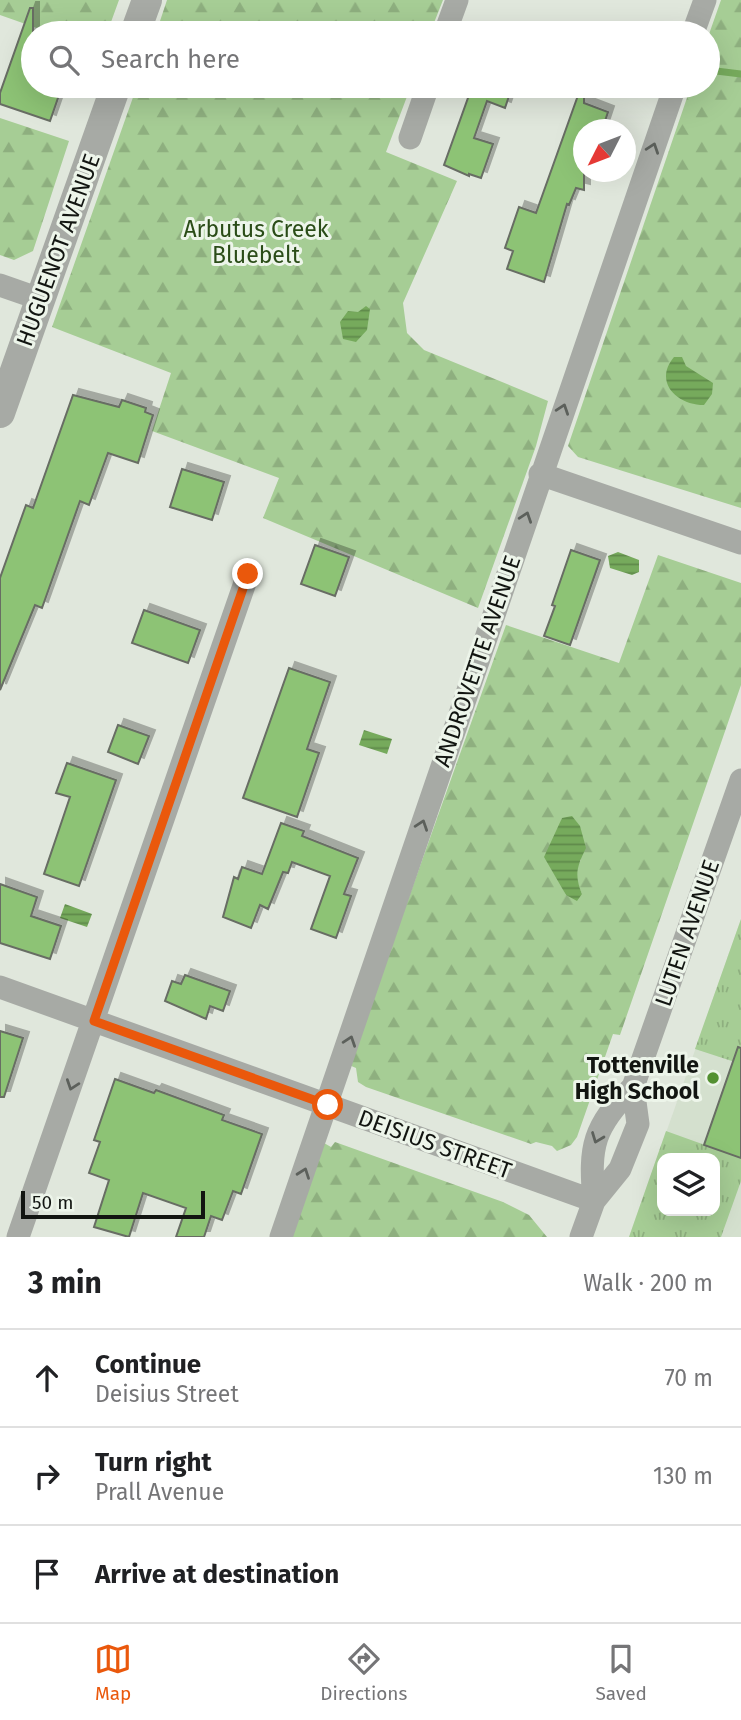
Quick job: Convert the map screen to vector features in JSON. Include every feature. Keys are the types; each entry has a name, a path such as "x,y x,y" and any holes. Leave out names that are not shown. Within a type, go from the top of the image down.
{"street":[{"path":"139,21 147,0"},
{"path":"449,21 457,0"},
{"path":"697,21 705,0"},
{"name":"HUGUENOT AVENUE","path":"0,414 112,98"},
{"path":"410,138 424,98"},
{"name":"ANDROVETTE AVENUE","path":"281,1237 671,98"},
{"path":"0,285 40,299"},
{"path":"540,474 741,543"},
{"path":"18,1237 248,574"},
{"name":"LUTEN AVENUE","path":"594,1201 590,1158 608,1112 633,1087 741,780"},
{"name":"DEISIUS STREET","path":"0,987 594,1201"},
{"name":"LUTEN AVENUE","path":"581,1237 594,1201 620,1169 638,1124 633,1087"}],"shaded area":[{"path":"366,306 370,309 367,330 356,342 343,339 340,322 348,311 358,312"},
{"path":"674,357 682,357 686,366 713,383 712,394 704,405 685,401 671,390 666,375"},
{"path":"618,552 639,560 639,572 632,575 610,568 608,556"},
{"path":"364,730 392,739 387,754 359,745"},
{"path":"572,816 580,826 586,848 578,871 582,894 577,901 566,895 544,857 562,818"},
{"path":"65,904 92,914 87,927 60,918"},
{"name":"Tottenville High School","path":"741,919 741,1237 629,1237 657,1158 657,1216 720,1216 720,1153 659,1153"}],"green space":[{"path":"0,0 119,0 111,21 21,22 0,15"},
{"path":"167,0 443,0 435,21 160,21"},
{"path":"721,0 741,0 741,508 578,457 568,446 687,98 720,98 720,21 714,21"},
{"name":"Arbutus Creek Bluebelt","path":"133,98 406,98 386,152 457,181 403,303 407,333 424,350 548,401 536,446 478,608 263,518 279,478 152,431 171,373 52,327"},
{"path":"0,118 69,141 33,251 14,260 0,255"},
{"path":"658,555 741,583 741,685 620,1035 613,1034 577,1137 571,1145 557,1151 552,1146 536,1142 531,1144 366,1087 358,1082 356,1068 349,1065 506,625 619,663","holes":["562,818 581,860 576,872 582,894 566,895 559,877 557,857 557,837"]},
{"path":"741,919 741,1064 695,1049"},
{"path":"666,1131 741,1158 741,1181 721,1237 629,1237 657,1157 657,1216 720,1216 720,1153 658,1153"},
{"path":"335,1142 503,1202 529,1215 547,1237 291,1237 324,1143 331,1147"}],"building":[{"path":"30,8 33,8 33,21 25,21"},
{"path":"21,34 21,98 58,98 50,121 0,104 0,93"},
{"path":"468,98 508,98 505,108 487,101 474,138 493,144 481,178 444,165"},
{"path":"577,98 584,98 584,103 608,112 606,119 573,119 573,182 584,182 584,190 576,188 569,205 567,204 544,282 507,269 513,251 505,248 519,207 536,213"},
{"path":"73,395 119,407 122,400 146,408 145,412 153,415 138,463 108,453 89,505 80,501 42,608 35,605 0,690 0,578 26,505 33,508"},
{"path":"182,469 224,482 212,520 170,507"},
{"path":"315,545 349,557 335,596 301,584"},
{"path":"571,550 600,560 570,645 544,636"},
{"path":"144,610 200,630 188,663 132,643"},
{"path":"289,668 330,682 307,749 319,753 297,817 243,798"},
{"path":"118,725 149,736 138,764 108,752"},
{"path":"67,763 116,780 79,886 44,874 70,797 56,793"},
{"path":"281,823 304,831 302,836 358,858 344,894 351,896 336,938 311,929 330,876 292,862 288,873 283,872 268,909 260,905 251,928 223,917 234,877 238,879 242,867 262,874"},
{"path":"0,884 37,897 31,916 61,926 50,959 0,943"},
{"path":"185,975 230,991 223,1011 210,1006 206,1019 165,1001 172,981 181,984"},
{"path":"0,1031 23,1038 4,1097 0,1097"},
{"path":"738,1047 741,1048 741,1158 704,1145"},
{"path":"115,1079 154,1093 156,1090 224,1115 222,1120 262,1134 241,1194 233,1191 222,1220 211,1216 204,1237 176,1237 186,1208 143,1193 129,1237 94,1227 109,1180 89,1173 100,1142 94,1140"}],"waterway":[{"path":"720,71 741,74"}],"place":[{"name":"Tottenville High School","path":"713,1078"}],"route":[{"path":"248,574 94,1021 328,1105"}]}
